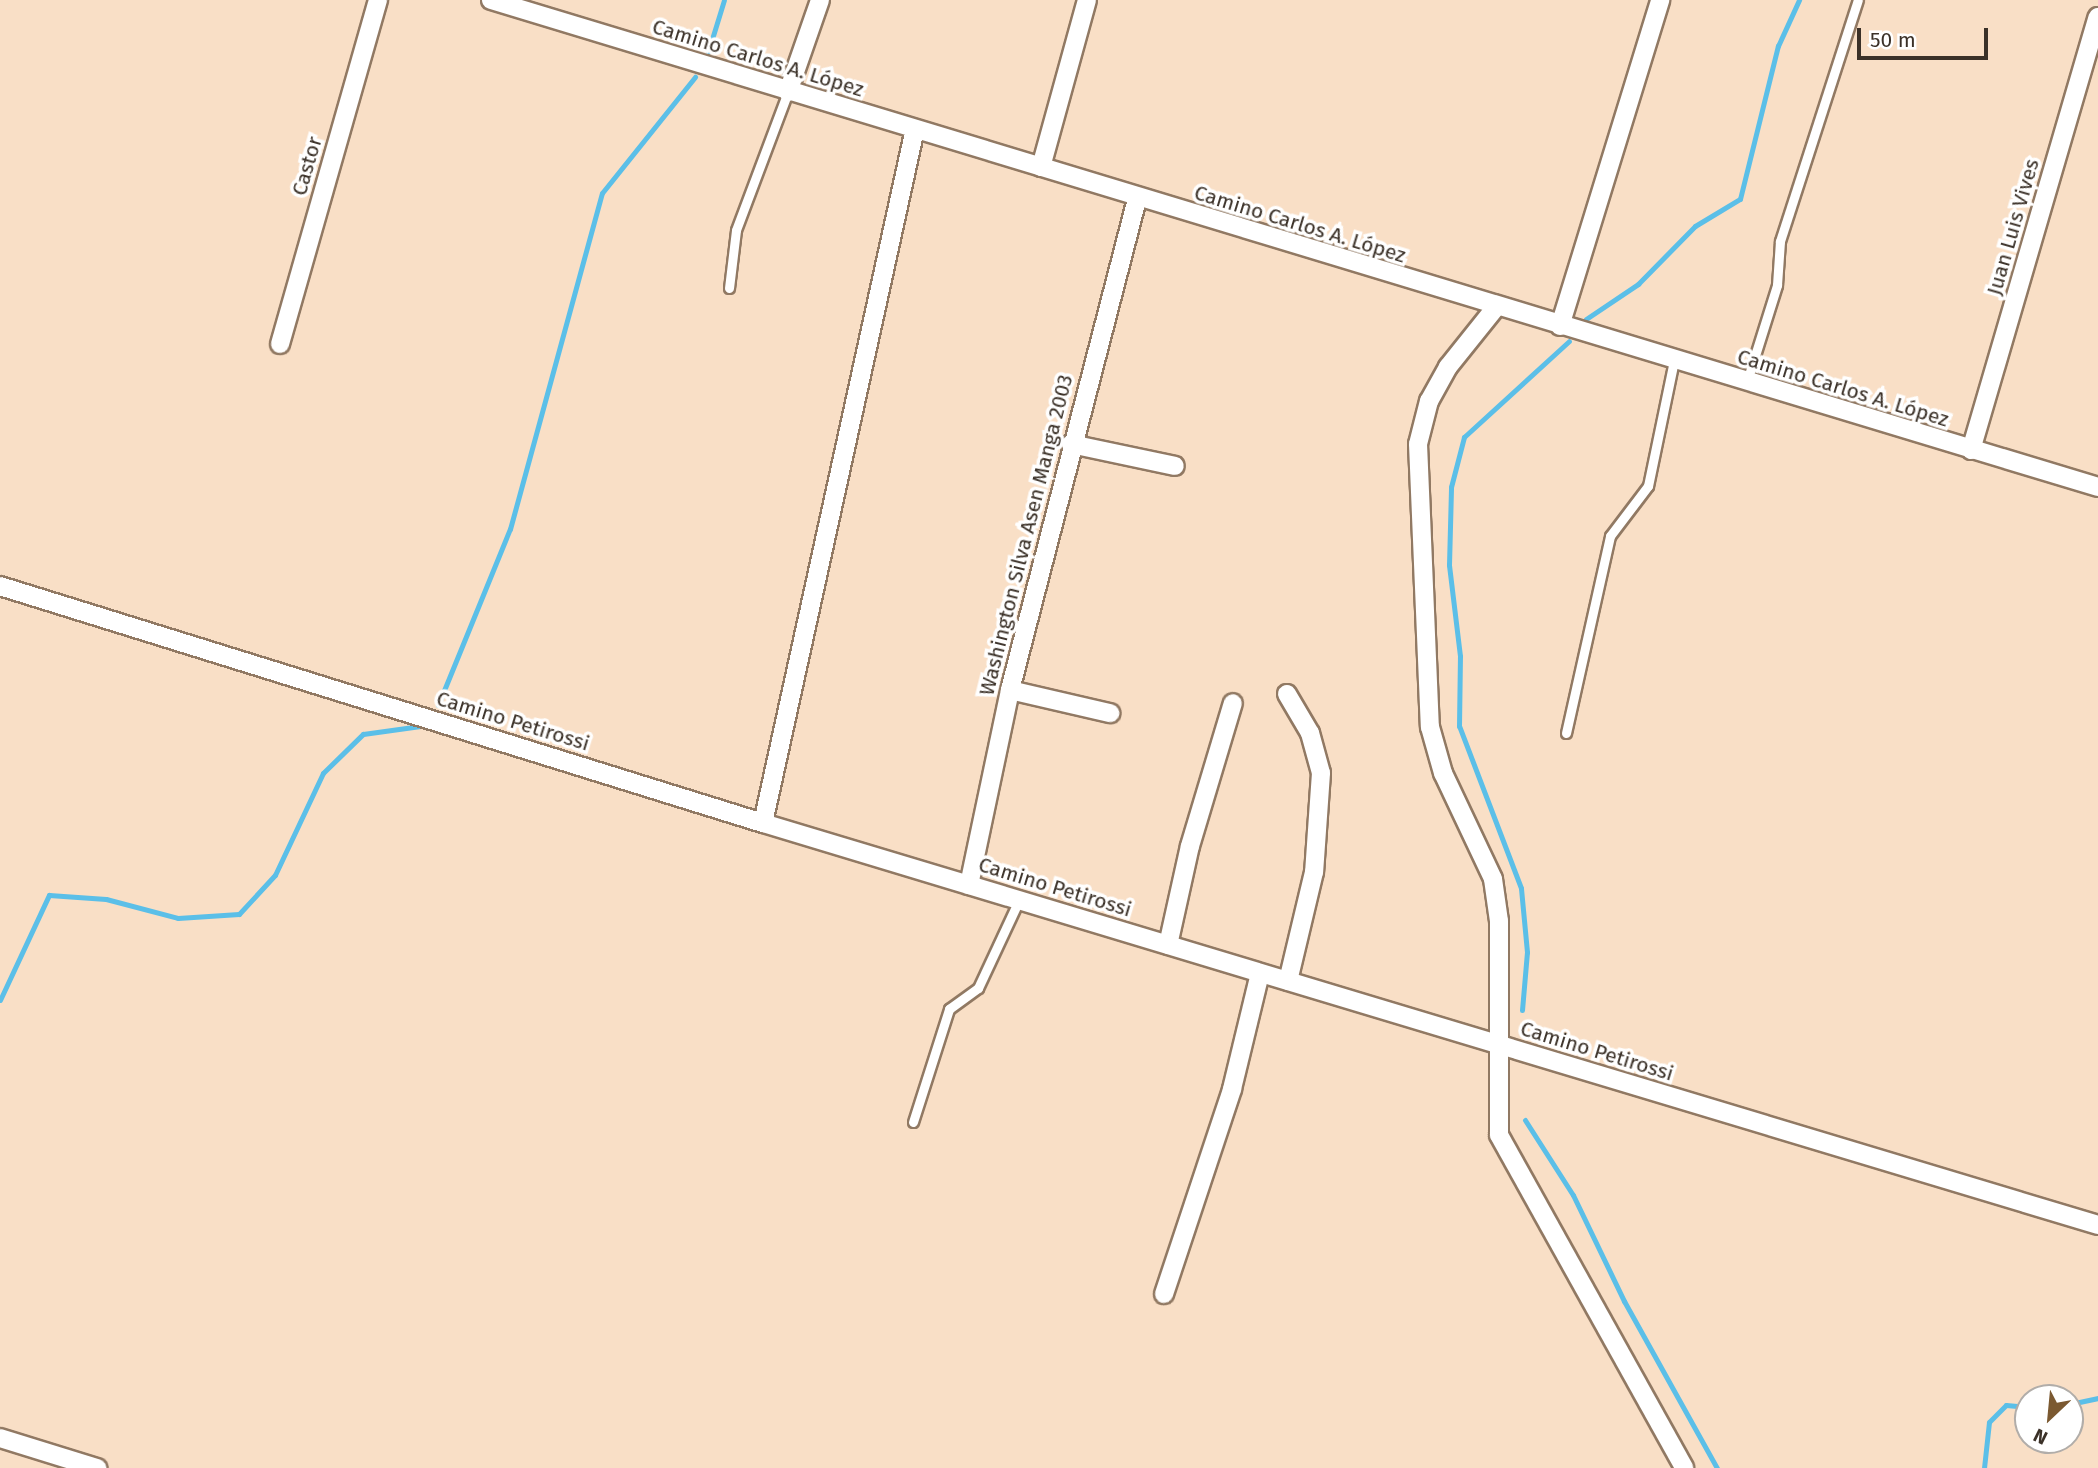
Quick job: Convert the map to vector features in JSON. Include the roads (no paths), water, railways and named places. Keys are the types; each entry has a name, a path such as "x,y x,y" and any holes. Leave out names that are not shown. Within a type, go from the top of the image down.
{"street":[{"name":"Castor","path":"280,344 378,0"},
{"name":"Camino Carlos A. López","path":"491,0 1496,307 2098,486"},
{"path":"788,92 820,0"},
{"path":"1041,167 1087,0"},
{"path":"1560,326 1660,0"},
{"name":"Juan Luis Vives","path":"1971,450 2098,17"},
{"path":"763,823 915,129"},
{"name":"Washington Silva Asen Manga 2003","path":"969,885 1010,690 1071,444 1137,198"},
{"path":"1496,307 1448,367 1429,401 1418,444 1430,727 1443,773 1493,879 1500,921 1497,1044 1499,1135 1684,1468"},
{"path":"1071,444 1175,466"},
{"name":"Camino Petirossi","path":"0,586 763,823 2098,1226"},
{"path":"1010,690 1110,713"},
{"path":"1287,694 1310,733 1321,773 1314,872 1288,981"},
{"path":"1168,945 1190,846 1234,703"},
{"path":"1164,1294 1232,1089 1260,973"},
{"path":"0,1438 97,1468"}],"lane":[{"path":"1747,382 1777,285 1780,241 1858,0"},
{"path":"729,288 736,230 788,92"},
{"path":"1566,733 1609,536 1648,486 1674,360"},
{"path":"913,1122 949,1009 978,988 1018,900"}],"waterway":[{"path":"708,52 724,0"},
{"path":"1586,319 1638,284 1695,226 1740,199 1778,46 1799,0"},
{"path":"438,705 510,529 602,193 695,77"},
{"path":"1522,1010 1527,952 1521,888 1459,726 1460,656 1449,565 1451,487 1464,437 1569,341"},
{"path":"0,1000 49,895 106,899 178,918 239,914 275,875 323,773 363,734 420,726"},
{"path":"1525,1120 1573,1195 1624,1301 1717,1468"},
{"path":"2084,1401 2098,1398"},
{"path":"1984,1468 1989,1422 2006,1405 2014,1406"}]}
